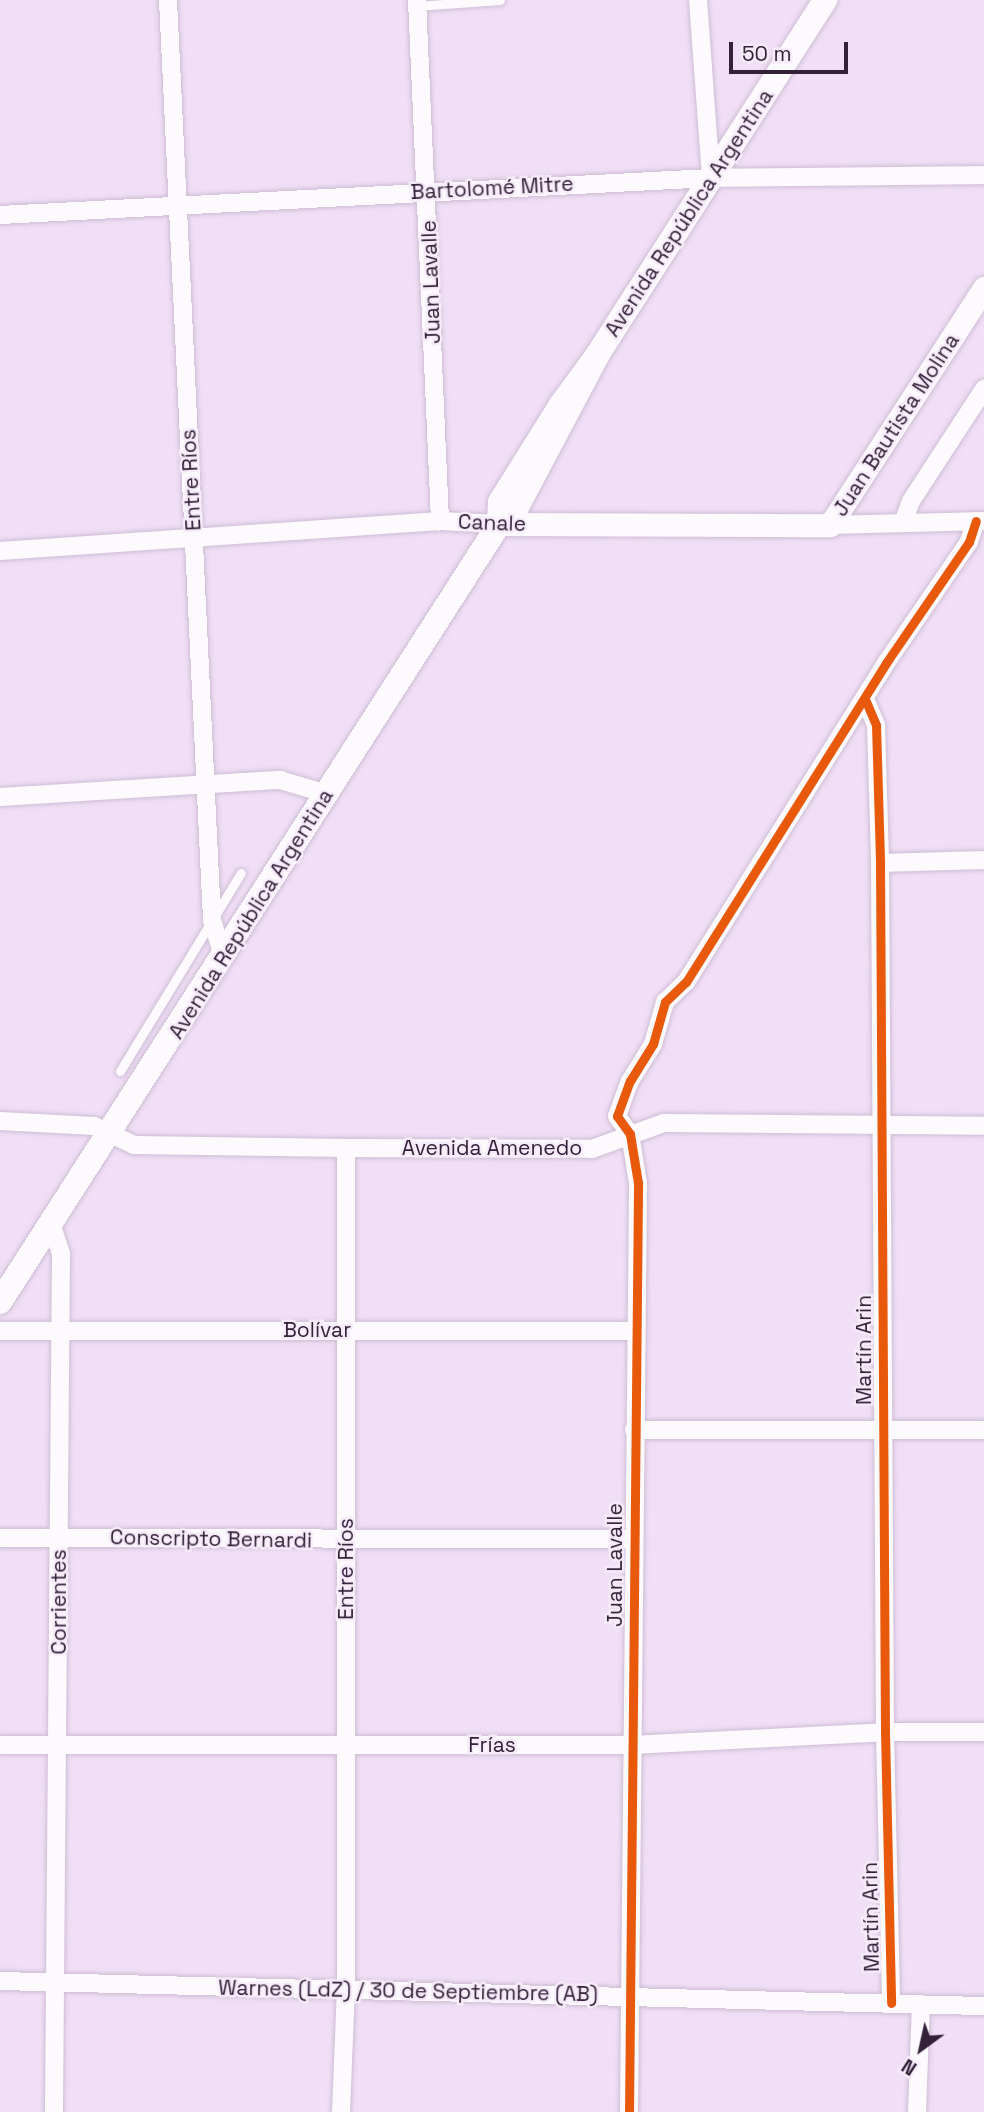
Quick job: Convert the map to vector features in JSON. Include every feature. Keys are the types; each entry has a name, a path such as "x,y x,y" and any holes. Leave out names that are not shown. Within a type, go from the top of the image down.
{"main road":[{"name":"Avenida República Argentina","path":"0,1302 110,1135 499,524 515,511 598,355 825,0"}],"street":[{"name":"Entre Ríos","path":"168,0 208,785 212,922 223,957"},
{"path":"698,0 711,178"},
{"name":"Juan Lavalle","path":"417,3 440,521"},
{"name":"Bartolomé Mitre","path":"0,215 427,190 711,178 984,175"},
{"name":"Juan Bautista Molina","path":"831,526 984,288"},
{"path":"903,523 911,501 984,389"},
{"name":"Canale","path":"0,551 440,521 499,524 831,526 980,521"},
{"path":"865,699 969,542 980,521"},
{"name":"Juan Lavalle","path":"629,2112 632,1539 638,1183 630,1134 618,1122 617,1116 630,1081 653,1044 665,1002 685,982 865,699"},
{"name":"Martín Arin","path":"865,699 876,725 880,863 882,1428 891,2003"},
{"path":"0,797 280,780 327,794"},
{"path":"880,863 984,860"},
{"name":"Avenida Amenedo","path":"0,1121 94,1126 134,1145 346,1148 592,1149 617,1143 630,1134 664,1123 984,1126"},
{"name":"Entre Ríos","path":"341,2112 346,1989 346,1148"},
{"name":"Corrientes","path":"51,1223 61,1254 54,2112"},
{"name":"Bolívar","path":"0,1331 635,1331"},
{"path":"634,1430 984,1430"},
{"name":"Conscripto Bernardi","path":"0,1538 346,1541 632,1539"},
{"name":"Frías","path":"0,1745 631,1745 885,1731 984,1732"},
{"name":"Warnes (LdZ) / 30 de Septiembre (AB)","path":"0,1981 984,2006"},
{"path":"917,2112 921,2004"}],"lane":[{"path":"417,3 500,0"},
{"path":"120,1072 241,873"}],"cycle path":[{"path":"629,2112 638,1183 630,1134 617,1116 630,1081 653,1044 665,1002 686,982 886,663 969,542 976,521"},
{"path":"865,699 876,725 880,863 885,1732 891,2003"}]}
